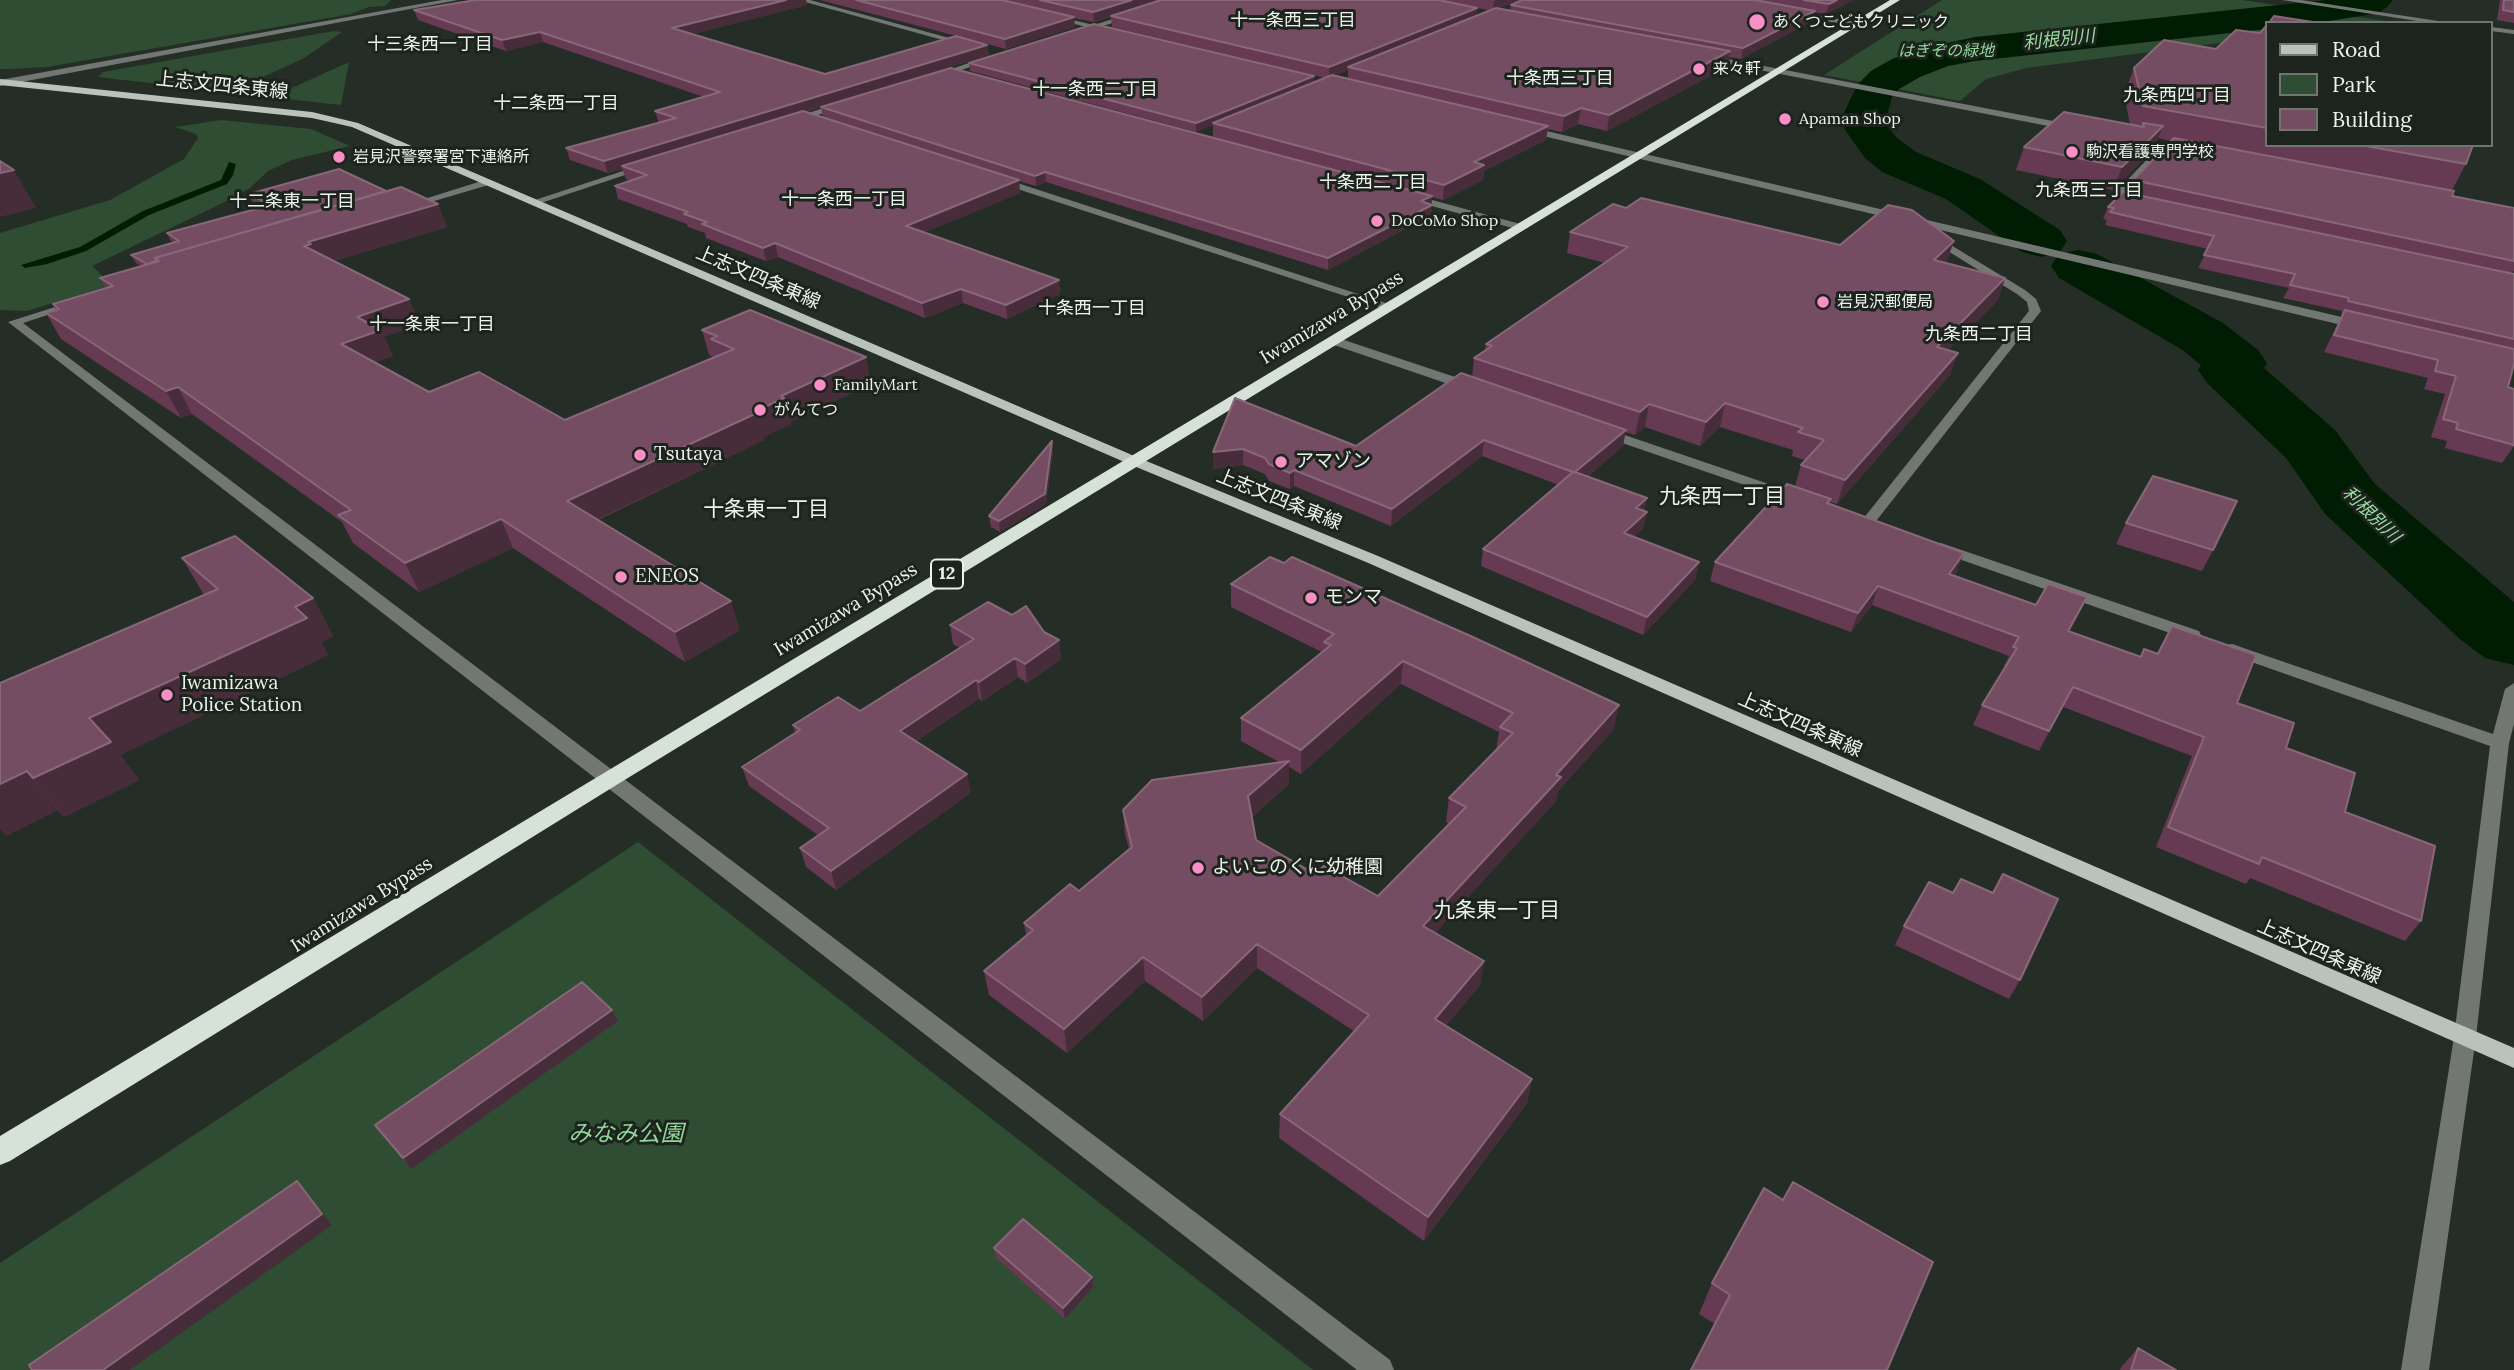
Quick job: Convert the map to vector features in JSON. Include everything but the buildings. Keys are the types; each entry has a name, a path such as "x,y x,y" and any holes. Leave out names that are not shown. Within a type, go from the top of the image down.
{"highway":[{"name":"Iwamizawa Bypass","path":"0,1152 610,778 1896,0"}],"main road":[{"name":"上志文四条東線","path":"2,82 335,119 488,182 1134,461 1372,559 2514,1058"}],"street":[{"path":"2,82 422,3 454,0"},
{"path":"802,0 979,47"},
{"path":"1069,34 1179,0"},
{"path":"2286,0 2435,21"},
{"path":"1787,12 1856,24"},
{"path":"1043,15 1121,33"},
{"path":"2493,29 2514,32"},
{"path":"924,79 1006,54 992,51"},
{"path":"1692,54 2090,131"},
{"path":"951,71 976,78"},
{"path":"778,125 859,100"},
{"path":"803,117 830,125"},
{"path":"1519,127 1908,221 2380,330"},
{"path":"2115,136 2206,153"},
{"path":"2155,206 2116,198 2166,145"},
{"path":"534,202 650,166"},
{"path":"987,176 1392,307"},
{"path":"393,210 488,182"},
{"path":"1399,194 1520,227"},
{"path":"1868,522 2030,321 2035,311 2032,301 2021,292 1908,221"},
{"path":"92,299 14,322 1380,1370"},
{"path":"1335,341 1488,393"},
{"path":"1593,428 1816,504"},
{"path":"1921,540 2500,743"},
{"path":"2415,1370 2465,1037 2500,743 2513,695"}],"green space":[{"path":"0,0 391,0 385,6 369,7 351,14 47,67 0,69"},
{"name":"はぎぞの緑地","path":"1942,0 2242,0 2384,21 2266,21 2266,37 2026,68 1986,79 1960,101 1824,75"},
{"path":"334,31 342,32 304,58 250,83 201,89 98,77 103,72"},
{"path":"349,62 341,105 287,99 292,88"},
{"path":"221,120 311,129 350,146 292,160 268,171 250,188 231,199 92,266 112,285 27,311 0,310 0,233 110,200 184,159 198,138 196,134 175,127"},
{"name":"みなみ公園","path":"638,842 1313,1370 0,1370 0,1263"}],"waterway":[{"name":"利根別川","path":"2041,241 1963,189 1899,162 1881,148 1867,130 1865,115 1872,94 1885,80 1906,68 1938,56 1975,49 2296,15 2366,5 2375,0"},
{"path":"25,265 83,249 146,213 224,182 232,164"},
{"name":"利根別川","path":"2078,266 2202,336 2236,363 2229,370 2311,444 2350,499 2490,623 2514,640"}],"place":[{"name":"あくつこどもクリニック","path":"1757,22"},
{"name":"来々軒","path":"1699,69"},
{"name":"Apaman Shop","path":"1785,119"},
{"name":"駒沢看護専門学校","path":"2072,152"},
{"name":"岩見沢警察署宮下連絡所","path":"339,157"},
{"name":"DoCoMo Shop","path":"1377,221"},
{"name":"岩見沢郵便局","path":"1823,302"},
{"name":"FamilyMart","path":"820,385"},
{"name":"がんてつ","path":"760,410"},
{"name":"Tsutaya","path":"640,455"},
{"name":"アマゾン","path":"1281,462"},
{"name":"ENEOS","path":"621,577"},
{"name":"モンマ","path":"1311,598"},
{"name":"Iwamizawa Police Station","path":"167,695"},
{"name":"よいこのくに幼稚園","path":"1198,868"}],"district":[{"name":"十一条西三丁目","path":"1293,21"},
{"name":"十三条西一丁目","path":"430,45"},
{"name":"十条西三丁目","path":"1560,79"},
{"name":"十一条西二丁目","path":"1095,90"},
{"name":"九条西四丁目","path":"2177,96"},
{"name":"十二条西一丁目","path":"556,104"},
{"name":"十条西二丁目","path":"1373,183"},
{"name":"九条西三丁目","path":"2089,191"},
{"name":"十一条西一丁目","path":"844,200"},
{"name":"十二条東一丁目","path":"292,202"},
{"name":"十条西一丁目","path":"1092,309"},
{"name":"十一条東一丁目","path":"432,325"},
{"name":"九条西二丁目","path":"1979,335"},
{"name":"九条西一丁目","path":"1722,497"},
{"name":"十条東一丁目","path":"766,510"},
{"name":"九条東一丁目","path":"1497,911"}]}
